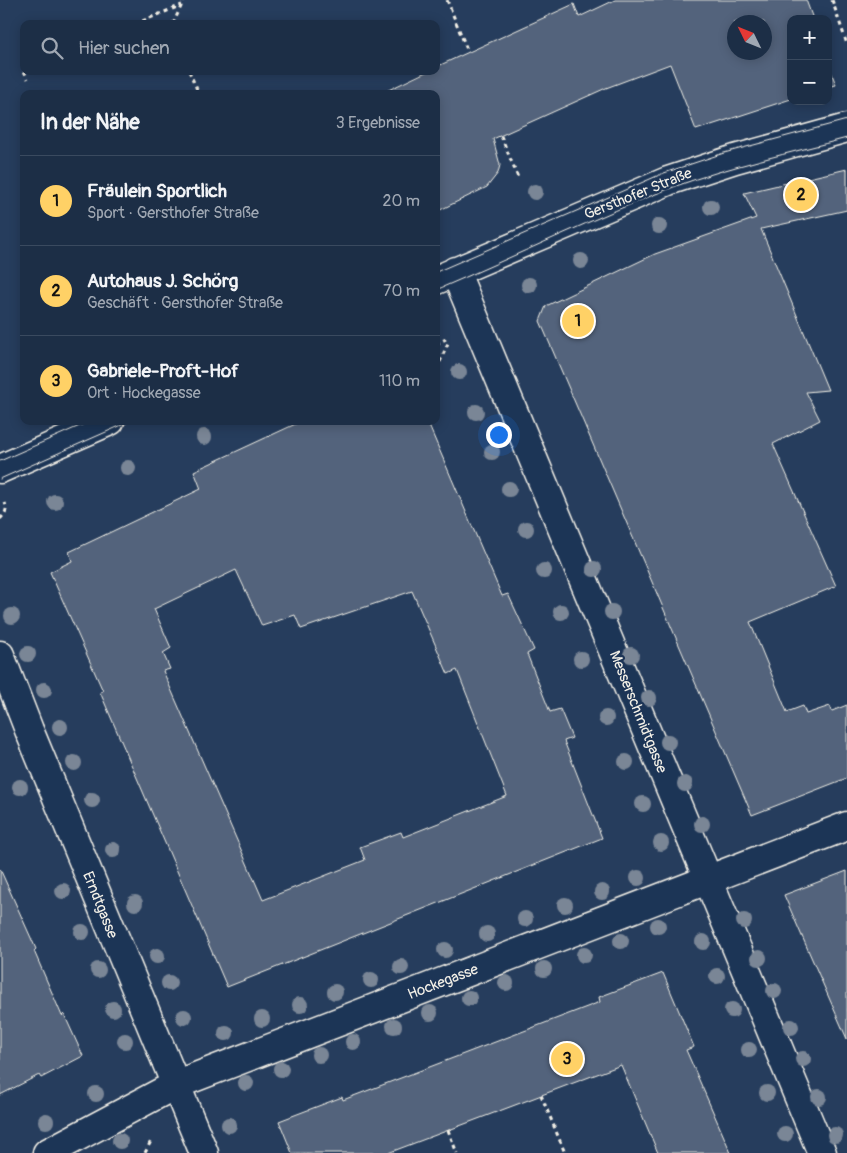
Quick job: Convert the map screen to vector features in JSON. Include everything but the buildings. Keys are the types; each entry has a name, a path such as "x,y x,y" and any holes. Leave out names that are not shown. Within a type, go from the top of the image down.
{"street":[{"name":"Gersthofer Straße","path":"446,276 668,181 735,158 847,128"},
{"name":"Messerschmidtgasse","path":"446,276 708,880 822,1153"},
{"path":"0,469 101,425"},
{"name":"Erndtgasse","path":"0,655 174,1085 204,1153"},
{"name":"Hockegasse","path":"47,1153 174,1085 847,826"}],"path":[{"path":"175,20 184,0"},
{"path":"447,0 468,52"},
{"path":"832,0 847,44"},
{"path":"145,20 182,5"},
{"path":"26,75 28,79"},
{"path":"191,75 197,90"},
{"path":"501,136 519,180"},
{"path":"440,342 451,336 440,362"},
{"path":"0,519 5,515 6,509 2,498"},
{"path":"541,1095 565,1153"},
{"path":"448,1130 457,1153"},
{"path":"146,1153 150,1141"}],"tram line":[{"path":"440,270 664,173 724,153 847,120"},
{"path":"440,288 676,186 739,166 847,138"},
{"path":"0,461 82,425"},
{"path":"0,479 122,425"}],"place":[{"name":"Autohaus J. Schörg","path":"801,195"},
{"name":"Fräulein Sportlich","path":"578,321"},
{"name":"Gabriele-Proft-Hof","path":"567,1059"}]}
